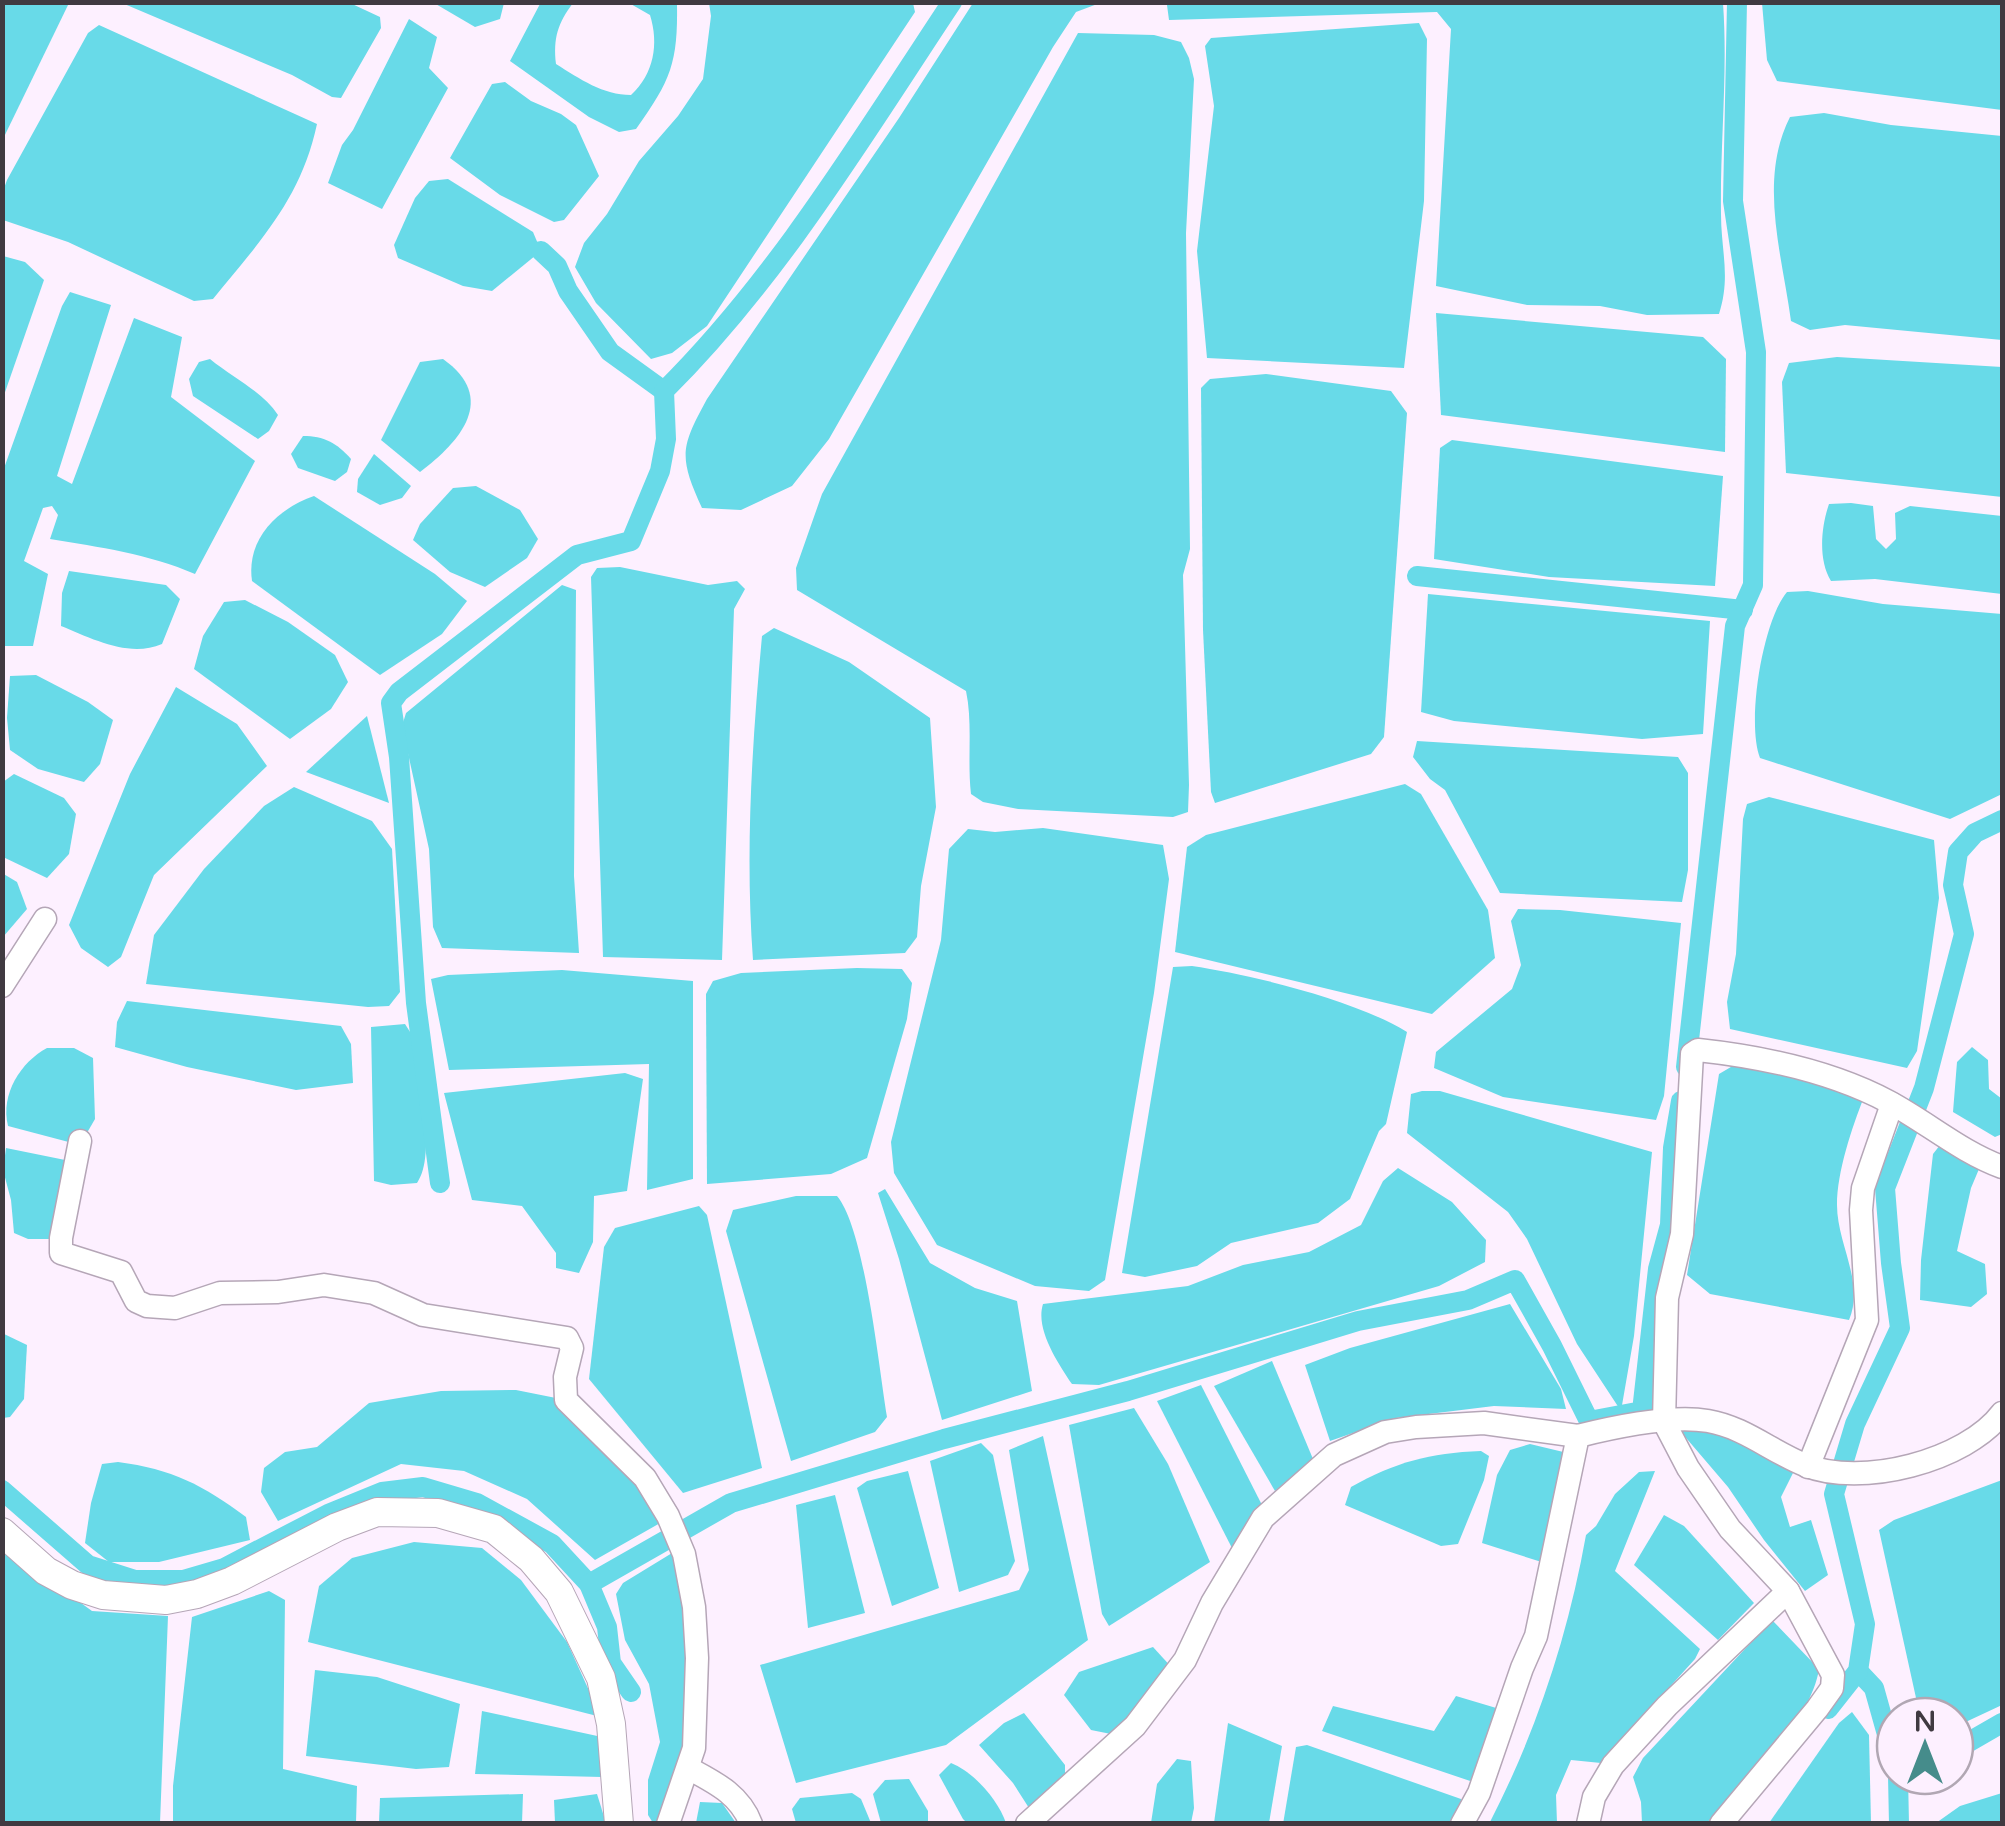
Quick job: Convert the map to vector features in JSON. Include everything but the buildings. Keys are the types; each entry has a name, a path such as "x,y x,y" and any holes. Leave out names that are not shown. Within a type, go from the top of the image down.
{"street":[{"path":"2,986 45,919"},
{"path":"1721,1824 1832,1688 1833,1675 1788,1590 1730,1528 1688,1468 1664,1422 1666,1298 1682,1234 1695,1050 1844,1080 1904,1111 1982,1160 2002,1166"},
{"path":"1812,1468 1867,1320 1863,1188 1904,1111"},
{"path":"80,1141 60,1238 62,1253 121,1272 136,1302 176,1308 220,1293 278,1292 324,1284 374,1293 423,1315 567,1338 572,1348 564,1376 566,1400 645,1478 668,1516 684,1554 698,1658 694,1748 668,1824"},
{"path":"1027,1824 1134,1726 1185,1660 1212,1603 1263,1518 1334,1455 1385,1432 1484,1423 1578,1436 1694,1419 1724,1424 1812,1468 1872,1475 1941,1455 1981,1434 2002,1413"},
{"path":"1462,1824 1479,1793 1536,1636 1578,1436"},
{"path":"2,1532 46,1571 72,1586 102,1595 166,1600 232,1581 337,1527 377,1512 438,1513 494,1529 531,1559 560,1592 602,1678 611,1724 619,1824"},
{"path":"1588,1824 1594,1797 1621,1756 1788,1590"},
{"path":"688,1768 726,1789 746,1811 751,1824"}],"water":[{"path":"541,2 573,3 558,31 556,64 601,89 631,95 649,68 654,37 650,15 629,3 677,3 670,70 636,129 619,132 589,117 510,61"},
{"path":"2,3 69,3 3,139"},
{"path":"122,3 350,3 380,17 381,28 341,98"},
{"path":"434,3 504,3 500,19 475,27"},
{"path":"709,3 913,3 915,12 707,326 672,353 651,359 596,303 575,267 584,243 639,161 678,116 703,79 711,16"},
{"path":"973,3 1100,3 1076,12 1053,47 829,439 792,486 741,510 702,508 689,476 686,452 707,399"},
{"path":"1723,3 1721,214 1725,276 1719,314 1647,315 1600,306 1527,305 1436,286 1451,29 1437,12 1169,20 1167,5"},
{"path":"1762,3 2002,3 2002,110 1777,81 1767,60"},
{"path":"409,19 437,37 429,68 448,88 382,209 328,183 342,145"},
{"path":"1419,23 1427,39 1424,201 1404,368 1207,358 1197,251 1214,106 1205,46 1211,38"},
{"path":"99,25 317,124 301,175 277,218 213,299 194,301 68,242 3,220 7,180 88,33"},
{"path":"1078,33 1154,35 1181,42 1194,79 1186,233 1190,549 1183,575 1189,785 1188,812 1173,817 1018,809 983,802 971,794 966,691 797,590 796,568 822,494"},
{"path":"505,82 576,125 599,176 564,220 554,222 500,195 450,158 492,84"},
{"path":"1824,113 1891,125 2002,136 2002,340 1845,325 1810,330 1791,321 1775,217 1775,166 1790,117"},
{"path":"448,179 533,232 541,251 492,291 463,286 398,258 394,245 415,198 429,181"},
{"path":"3,256 25,262 44,280 3,398"},
{"path":"70,292 111,305 57,476 72,484 134,318 182,337 171,397 255,461 195,574 142,556 50,539 58,515 52,506 43,508 24,561 48,574 33,646 3,646 3,471"},
{"path":"1436,313 1703,337 1726,359 1725,452 1441,415"},
{"path":"1837,357 2002,367 2002,497 1786,473 1782,382 1789,363"},
{"path":"210,359 256,392 278,415 269,431 258,439 193,396 189,379 199,362"},
{"path":"443,359 459,374 471,404 460,433 420,472 381,440 420,362"},
{"path":"1266,374 1391,391 1407,413 1384,737 1371,754 1215,803 1211,792 1203,630 1201,388 1210,379"},
{"path":"303,436 330,441 341,449 351,459 347,472 335,481 298,468 291,454"},
{"path":"1452,440 1723,476 1715,586 1549,577 1434,559 1440,448"},
{"path":"374,454 411,486 402,498 380,505 357,492 358,479"},
{"path":"476,486 520,510 538,539 527,558 485,587 450,572 413,540 420,524 453,488"},
{"path":"314,496 435,574 467,601 442,634 380,675 252,581 254,552 267,528 288,509"},
{"path":"1829,504 1873,506 1876,539 1886,549 1896,539 1895,513 1910,506 2002,516 2002,594 1875,579 1831,581 1823,553 1826,513"},
{"path":"620,567 708,585 737,581 745,589 734,609 722,960 603,957 591,577 597,568"},
{"path":"69,571 166,585 180,599 162,644 124,648 61,626 62,593"},
{"path":"562,585 576,590 574,876 579,953 442,948 433,927 429,849 402,726 406,713"},
{"path":"1808,591 1883,604 2002,614 2002,794 1950,819 1760,758 1755,721 1764,647 1787,592"},
{"path":"1428,594 1710,621 1703,734 1642,739 1454,721 1421,712"},
{"path":"245,600 288,622 335,655 348,682 331,709 290,739 194,669 203,636 224,602"},
{"path":"774,628 849,662 930,718 936,807 921,886 917,937 905,953 753,960 753,758 762,636"},
{"path":"36,675 113,720 100,764 84,782 38,769 10,750 10,676"},
{"path":"176,687 237,724 267,766 154,875 121,957 108,967 81,948 69,925 130,774"},
{"path":"367,716 389,803 306,772"},
{"path":"1417,741 1678,757 1688,773 1688,870 1682,902 1500,893 1445,790 1430,779 1413,757"},
{"path":"14,774 64,798 76,814 69,854 47,878 3,857 3,782"},
{"path":"1405,784 1421,794 1488,910 1495,958 1432,1014 1175,952 1187,847 1206,835"},
{"path":"294,787 372,821 392,849 400,992 389,1006 368,1007 146,984 154,935 204,869 264,806"},
{"path":"1769,797 1934,840 1939,898 1917,1051 1907,1068 1730,1029 1727,1002 1736,954 1743,819 1747,804"},
{"path":"1043,828 1163,845 1169,879 1154,993 1105,1280 1089,1291 1035,1286 937,1245 894,1173 891,1142 941,940 949,849 968,829 995,832"},
{"path":"2,873 17,882 27,909 3,937"},
{"path":"1518,909 1681,923 1664,1096 1656,1120 1503,1097 1434,1068 1436,1052 1512,989 1521,965 1511,921"},
{"path":"1192,966 1303,990 1360,1009 1407,1032 1386,1124 1379,1131 1350,1199 1318,1223 1231,1243 1197,1266 1145,1277 1122,1273 1173,967"},
{"path":"902,969 912,983 907,1019 867,1158 831,1174 707,1184 706,994 713,981 741,973"},
{"path":"562,970 693,981 693,1179 647,1190 649,1064 449,1070 431,979"},
{"path":"127,1001 341,1026 351,1044 353,1083 296,1090 115,1047 117,1022"},
{"path":"405,1024 412,1035 421,1090 426,1153 417,1183 391,1185 374,1181 371,1027"},
{"path":"1972,1047 1988,1060 1989,1089 2002,1099 2002,1134 1995,1137 1953,1112 1957,1062"},
{"path":"47,1048 74,1048 93,1058 95,1119 80,1145 8,1126 7,1102 15,1080"},
{"path":"1736,1064 1820,1081 1864,1097 1846,1150 1837,1205 1854,1292 1849,1320 1710,1294 1687,1275 1719,1074"},
{"path":"625,1073 643,1079 627,1191 594,1196 593,1242 579,1273 556,1268 556,1253 522,1206 472,1200 444,1093"},
{"path":"1440,1091 1652,1152 1634,1336 1621,1411 1577,1344 1527,1239 1508,1212 1407,1133 1411,1094"},
{"path":"1944,1140 1979,1169 1957,1251 1985,1264 1987,1294 1971,1307 1920,1300 1933,1154"},
{"path":"6,1148 80,1163 55,1239 28,1239 14,1233 3,1170"},
{"path":"1398,1168 1452,1202 1486,1240 1485,1262 1439,1286 1099,1385 1072,1384 1055,1356 1042,1324 1043,1304 1188,1286 1243,1265 1309,1252 1361,1225 1383,1181"},
{"path":"885,1189 930,1263 975,1288 1017,1301 1032,1391 942,1420 878,1193"},
{"path":"796,1196 837,1196 847,1213 863,1268 887,1417 875,1432 791,1461 726,1231 733,1210"},
{"path":"699,1206 707,1215 762,1468 683,1493 589,1379 604,1247 615,1228"},
{"path":"1510,1304 1561,1389 1566,1409 1494,1406 1396,1418 1330,1441 1305,1365 1350,1348"},
{"path":"2,1333 27,1345 24,1399 10,1417 3,1418"},
{"path":"1272,1361 1313,1459 1275,1491 1214,1386"},
{"path":"1201,1385 1264,1509 1234,1552 1157,1401"},
{"path":"516,1390 566,1400 669,1518 595,1560 527,1499 464,1471 401,1464 278,1521 261,1492 264,1468 285,1452 317,1447 369,1403 441,1391"},
{"path":"1134,1408 1168,1464 1210,1562 1109,1626 1102,1614 1069,1425"},
{"path":"1702,1423 1806,1470 1793,1473 1781,1497 1790,1527 1811,1520 1828,1575 1805,1591 1728,1487 1681,1432"},
{"path":"1043,1436 1088,1640 946,1745 796,1783 760,1665 1019,1590 1029,1570 1009,1450"},
{"path":"981,1443 993,1455 1015,1561 1008,1575 959,1592 930,1461"},
{"path":"1530,1444 1580,1456 1551,1565 1482,1543 1497,1475 1510,1450"},
{"path":"1481,1451 1489,1456 1484,1480 1458,1544 1441,1546 1345,1505 1351,1487 1383,1471 1413,1460"},
{"path":"118,1462 171,1474 215,1496 246,1517 250,1540 159,1562 109,1562 85,1543 102,1464"},
{"path":"908,1471 939,1588 892,1606 857,1488 867,1481"},
{"path":"1655,1471 1615,1571 1700,1649 1601,1763 1571,1760 1556,1795 1557,1823 1489,1824 1548,1683 1570,1610 1586,1535 1615,1494 1639,1472"},
{"path":"2002,1480 2002,1705 1975,1718 1975,1696 1916,1696 1879,1530 1894,1520"},
{"path":"835,1495 865,1613 808,1628 796,1505"},
{"path":"1664,1515 1684,1526 1754,1603 1718,1640 1634,1565"},
{"path":"414,1542 482,1548 521,1580 567,1642 601,1717 308,1642 319,1586 352,1558"},
{"path":"2,1546 92,1611 168,1616 160,1823 3,1823"},
{"path":"677,1550 699,1600 679,1823 653,1823 648,1815 648,1780 660,1742 649,1684 625,1640 616,1594 623,1583"},
{"path":"269,1591 285,1600 283,1769 357,1786 356,1823 173,1823 173,1786 192,1617"},
{"path":"1772,1620 1819,1669 1803,1711 1773,1751 1707,1823 1642,1823 1641,1802 1633,1777 1643,1758"},
{"path":"1153,1647 1174,1670 1116,1735 1091,1730 1064,1695 1079,1672"},
{"path":"315,1670 377,1677 460,1704 449,1767 416,1769 306,1756"},
{"path":"1456,1696 1513,1713 1485,1786 1322,1731 1333,1706 1434,1731"},
{"path":"482,1711 602,1737 602,1777 475,1774"},
{"path":"1852,1712 1869,1735 1871,1823 1769,1823 1839,1723"},
{"path":"1024,1713 1065,1765 1065,1781 1029,1808 1013,1783 979,1745 1004,1723"},
{"path":"1228,1723 1282,1746 1269,1823 1214,1823"},
{"path":"1307,1745 1461,1799 1459,1822 1283,1824 1296,1747"},
{"path":"1177,1759 1191,1761 1191,1823 1151,1823 1157,1784"},
{"path":"951,1763 984,1788 1006,1823 967,1823 963,1819 939,1775"},
{"path":"909,1779 928,1811 928,1823 881,1823 873,1794 885,1780"},
{"path":"852,1793 861,1799 871,1823 796,1823 792,1809 800,1798"},
{"path":"2002,1793 2002,1823 1936,1823 1960,1806"},
{"path":"523,1794 522,1823 379,1823 380,1798"},
{"path":"597,1794 606,1823 555,1823 554,1800"},
{"path":"700,1802 722,1803 736,1823 696,1823"}],"waterway":[{"path":"440,1183 416,1003 399,757 391,703 399,692 577,555 631,541 660,471 666,439 664,391 782,254 952,2"},
{"path":"1686,1067 1735,626 1753,585 1756,352 1733,201 1737,2"},
{"path":"541,251 557,266 568,291 610,352 664,391"},
{"path":"1417,576 1743,610"},
{"path":"1828,1709 1858,1671 1865,1624 1834,1494 1855,1424 1900,1328 1885,1188 1924,1088 1964,934 1953,885 1958,852 1975,833 2002,820"},
{"path":"589,1584 731,1503 944,1439 1128,1391 1358,1321 1468,1300 1515,1280 1589,1421 1642,1411 1658,1269 1670,1225 1673,1148 1681,1101"},
{"path":"2,1490 88,1565 135,1580 183,1580 224,1568 328,1514 382,1492 423,1487 477,1503 552,1544 589,1584 607,1627 611,1663 631,1692"},
{"path":"1858,1671 1876,1696"},
{"path":"1975,1739 2002,1723"},
{"path":"1898,1796 1899,1824"}]}
